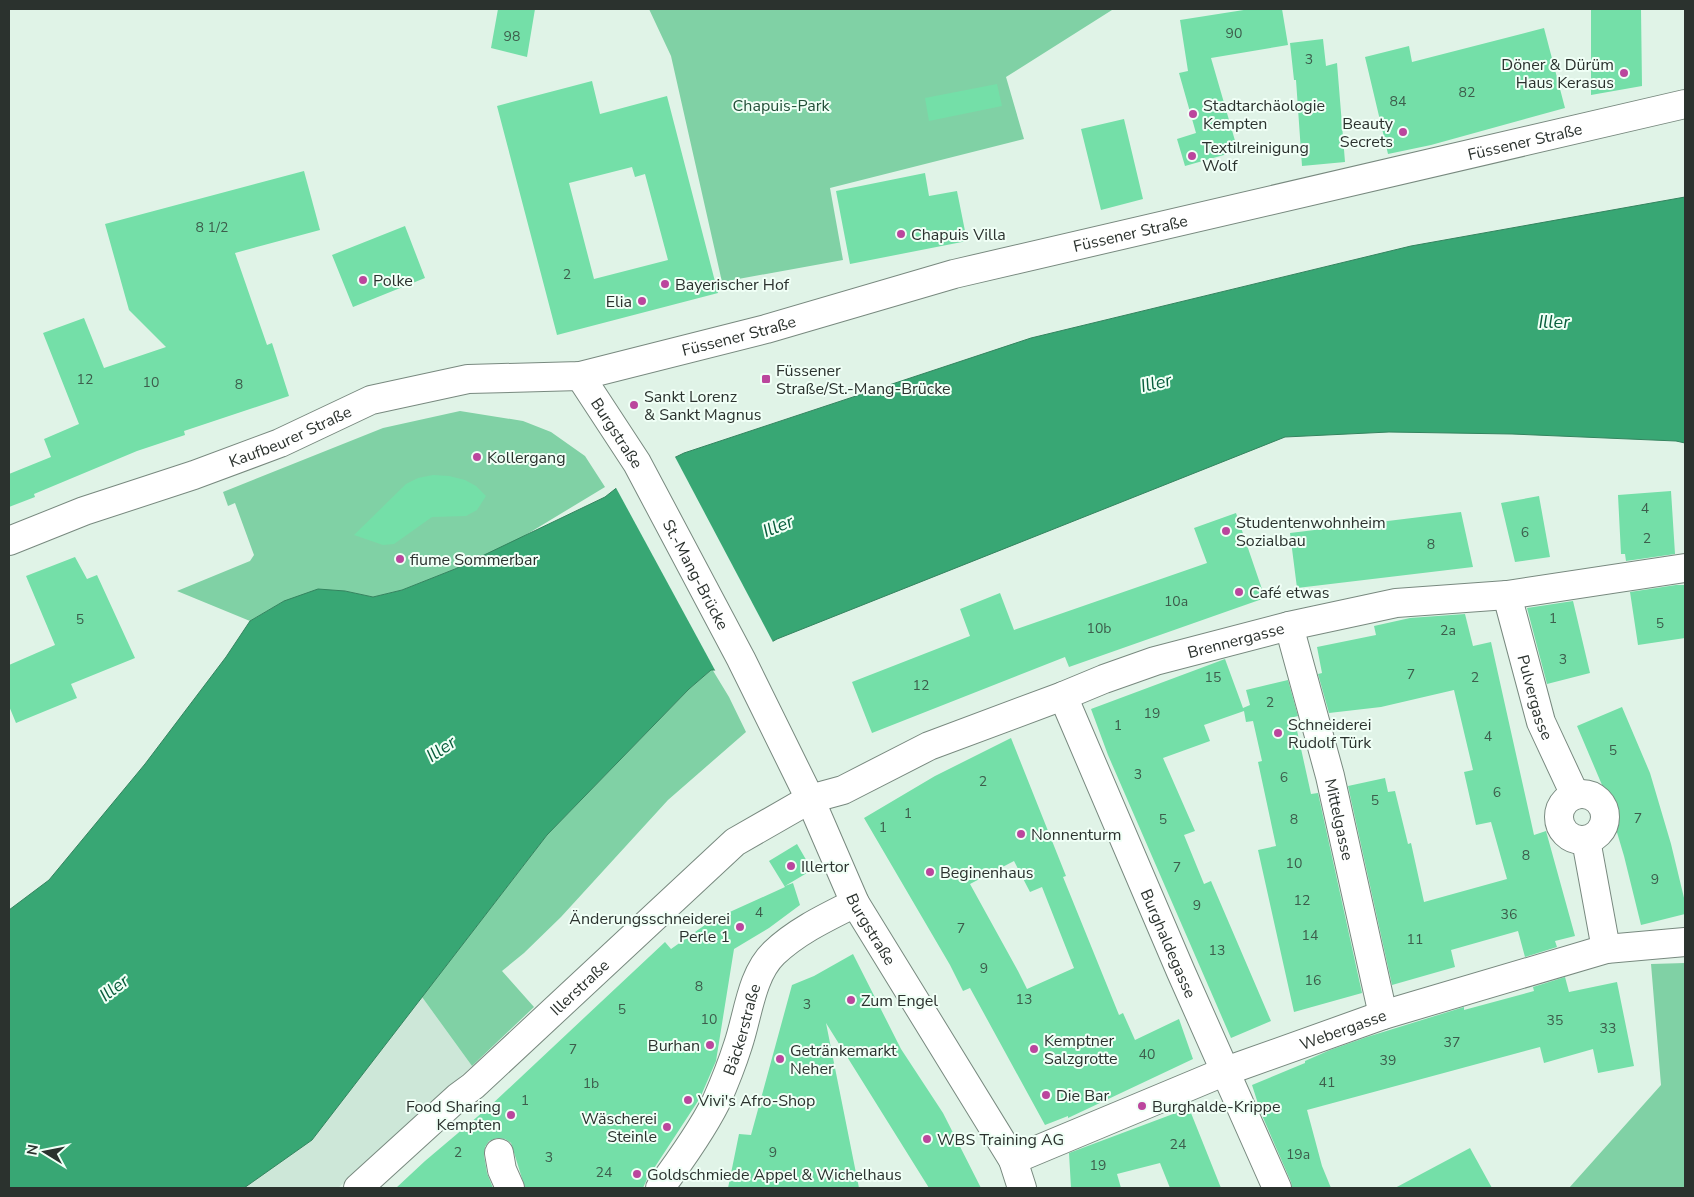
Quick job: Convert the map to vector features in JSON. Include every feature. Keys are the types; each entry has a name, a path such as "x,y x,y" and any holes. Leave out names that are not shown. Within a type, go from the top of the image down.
{"street":[{"name":"Füssener Straße","path":"580,376 766,329 954,274 1685,104"},
{"name":"Burgstraße","path":"580,376 637,463 651,489"},
{"name":"Kaufbeurer Straße","path":"9,541 84,511 188,477 280,443 371,400 468,379 580,376"},
{"name":"St.-Mang-Brücke","path":"651,489 741,659"},
{"name":"Brennergasse","path":"810,799 843,790 929,746 1155,661 1289,626 1396,603 1507,595 1685,568"},
{"name":"Pulvergasse","path":"1507,595 1541,722 1575,795 1590,795 1602,805 1605,812 1603,827 1599,833 1586,840 1606,949"},
{"name":"Mittelgasse","path":"1289,626 1330,776 1383,1015"},
{"name":"Burgstraße","path":"741,659 810,799 855,903 1012,1160 1022,1188"},
{"name":"Burghaldegasse","path":"1063,696 1278,1188"},
{"name":"Illerstraße","path":"358,1188 482,1078 735,842 810,799"},
{"name":"Bäckerstraße","path":"660,1188 683,1158 716,1102 738,1044 756,980 773,954 799,934 855,903"},
{"name":"Webergasse","path":"1012,1160 1226,1071 1383,1015 1588,956 1606,949 1685,942"},
{"path":"499,1153 502,1170 510,1188"}],"shaded area":[{"path":"422,997 472,1066 338,1188 244,1188 312,1140"}],"green space":[{"name":"Chapuis-Park","path":"649,9 1123,9 1112,10 1006,77 1024,139 830,188 843,260 722,282 671,56"},
{"path":"460,411 523,421 551,432 585,456 605,487 519,539 455,569 402,590 373,597 345,591 284,601 250,621 177,591 250,561 254,555 235,503 228,506 223,492 383,428"},
{"path":"712,669 729,697 746,732 668,800 561,917 524,953 502,971 534,1007 472,1066 422,997 547,835 689,689"},
{"path":"1685,963 1685,1188 1569,1188 1661,1085 1651,964"}],"water":[{"name":"Iller","path":"1685,197 1685,443 1676,441 1512,434 1389,432 1285,437 777,639 722,670 711,670 689,689 547,835 312,1140 244,1188 9,1188 9,910 49,880 145,764 226,657 250,621 284,601 318,589 345,591 373,597 402,590 455,569 605,497 624,482 684,453 1031,338 1411,246"}],"pier":[{"path":"674,455 774,644 723,673 716,672 615,486 623,480"}],"building":[{"path":"498,9 535,9 527,57 491,48"},
{"path":"1250,9 1282,9 1288,45 1211,58 1238,151 1185,166 1177,139 1196,133 1179,73 1188,71 1180,20"},
{"path":"1591,9 1641,9 1642,86 1591,95"},
{"path":"1544,28 1565,108 1431,145 1388,154 1365,57 1409,46 1412,62"},
{"path":"1323,39 1326,66 1337,63 1345,162 1302,166 1296,80 1294,80 1290,43"},
{"path":"592,81 600,114 667,96 718,293 557,335 497,106","holes":["632,167 635,177 645,174 668,260 594,279 569,183"]},
{"path":"997,84 1002,106 929,121 925,98"},
{"path":"1124,119 1143,199 1101,210 1081,129"},
{"path":"304,171 320,230 235,253 267,345 272,343 289,396 184,431 185,435 137,451 34,494 35,497 9,507 9,474 51,457 44,439 79,424 43,333 84,318 104,368 166,347 129,310 105,224"},
{"path":"925,173 929,196 957,191 967,241 850,264 836,191"},
{"path":"405,226 425,278 353,307 332,255"},
{"path":"433,475 465,480 476,486 486,496 477,510 466,516 432,517 394,544 383,545 354,535 406,484 418,478"},
{"path":"1671,491 1675,554 1626,561 1625,554 1621,554 1618,495"},
{"path":"1539,496 1550,557 1515,562 1501,503"},
{"path":"1461,512 1473,567 1297,588 1290,533"},
{"path":"1236,513 1265,598 1069,667 1065,657 872,733 852,682 970,636 960,609 1000,593 1014,630 1207,563 1194,528"},
{"path":"75,557 87,579 97,575 135,658 71,684 77,698 16,723 9,706 9,665 55,645 26,576"},
{"path":"1685,585 1685,638 1638,645 1630,592"},
{"path":"1573,601 1590,673 1547,684 1527,608"},
{"path":"1465,614 1473,646 1491,642 1534,835 1546,831 1575,936 1555,941 1557,947 1525,957 1518,931 1451,950 1455,967 1392,985 1348,786 1385,778 1388,792 1395,791 1408,844 1411,843 1424,902 1507,879 1491,822 1476,825 1464,772 1473,770 1454,690 1381,707 1329,713 1318,674 1322,673 1317,647 1376,635 1374,626 1410,618"},
{"path":"1225,659 1243,708 1250,705 1246,690 1288,680 1298,716 1294,717 1311,794 1318,793 1362,993 1294,1012 1258,850 1276,846 1258,762 1262,761 1253,721 1246,722 1244,711 1204,725 1210,741 1163,758 1195,831 1184,835 1204,884 1211,881 1271,1021 1231,1038 1108,755 1091,709"},
{"path":"1622,707 1650,773 1671,844 1685,902 1685,914 1641,925 1624,856 1605,792 1577,726"},
{"path":"1011,738 1066,876 1063,877 1119,1015 1123,1013 1135,1040 1179,1019 1193,1059 1068,1118 1068,1116 1045,1125 970,988 963,991 950,965 864,818 935,776","holes":["1014,861 1030,892 1042,887 1074,968 1027,989 970,884"]},
{"path":"797,844 812,870 785,886 793,883 800,905 769,928 734,949 716,1061 700,1098 643,1188 525,1188 511,1143 505,1139 497,1138 489,1141 485,1147 484,1155 487,1173 493,1188 396,1188 490,1106 665,942 671,949 712,920 785,887 769,861"},
{"path":"853,954 901,1049 943,1113 981,1188 929,1188 826,1023 859,1188 728,1188 739,1134 751,1135 792,985 814,976"},
{"path":"1565,977 1569,992 1617,982 1634,1066 1598,1073 1593,1049 1544,1063 1540,1047 1307,1110 1322,1166 1331,1188 1292,1188 1261,1113 1252,1085 1305,1063 1305,1061 1330,1050 1367,1037 1464,1007 1464,1010 1534,991 1533,987"},
{"path":"1189,1108 1221,1188 1170,1188 1160,1163 1117,1174 1121,1188 1071,1188 1069,1153"},
{"path":"1470,1148 1492,1188 1395,1188"}],"place":[{"name":"Döner & Dürüm Haus Kerasus","path":"1624,73"},
{"name":"Stadtarchäologie Kempten","path":"1193,114"},
{"name":"Beauty Secrets","path":"1403,132"},
{"name":"Textilreinigung Wolf","path":"1192,156"},
{"name":"Chapuis Villa","path":"901,234"},
{"name":"Polke","path":"363,280"},
{"name":"Bayerischer Hof","path":"665,284"},
{"name":"Elia","path":"642,301"},
{"name":"Füssener Straße/St.-Mang-Brücke","path":"766,379"},
{"name":"Sankt Lorenz & Sankt Magnus","path":"634,405"},
{"name":"Kollergang","path":"477,457"},
{"name":"Studentenwohnheim Sozialbau","path":"1226,531"},
{"name":"fiume Sommerbar","path":"400,559"},
{"name":"Café etwas","path":"1239,592"},
{"name":"Schneiderei Rudolf Türk","path":"1278,733"},
{"name":"Nonnenturm","path":"1021,834"},
{"name":"Illertor","path":"791,866"},
{"name":"Beginenhaus","path":"930,872"},
{"name":"Änderungsschneiderei Perle 1","path":"740,927"},
{"name":"Zum Engel","path":"851,1000"},
{"name":"Burhan","path":"710,1045"},
{"name":"Kemptner Salzgrotte","path":"1034,1049"},
{"name":"Getränkemarkt Neher","path":"780,1059"},
{"name":"Die Bar","path":"1046,1095"},
{"name":"Vivi's Afro-Shop","path":"688,1100"},
{"name":"Burghalde-Krippe","path":"1142,1106"},
{"name":"Food Sharing Kempten","path":"511,1115"},
{"name":"Wäscherei Steinle","path":"667,1127"},
{"name":"WBS Training AG","path":"927,1139"},
{"name":"Goldschmiede Appel & Wichelhaus","path":"637,1174"}]}
